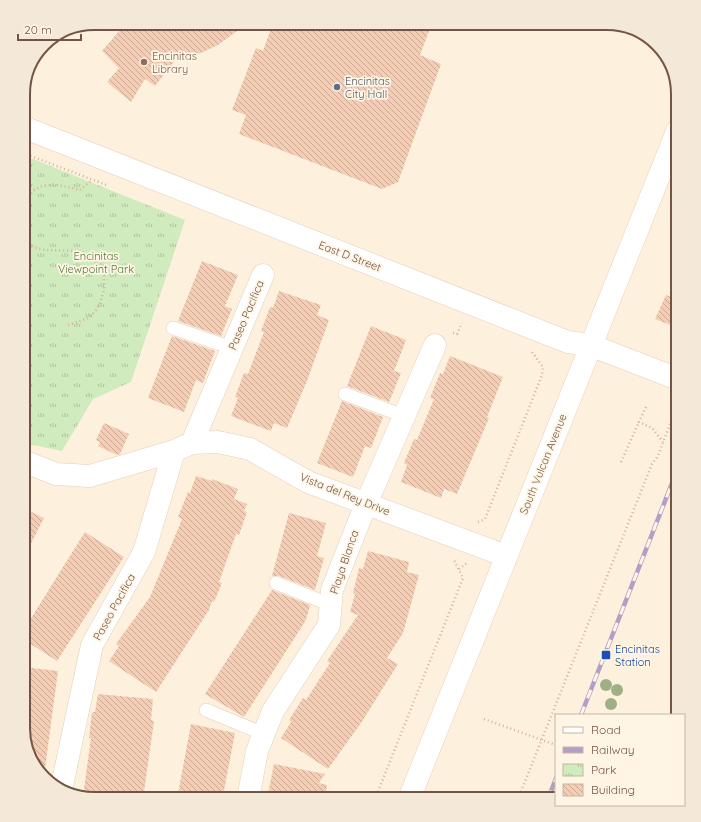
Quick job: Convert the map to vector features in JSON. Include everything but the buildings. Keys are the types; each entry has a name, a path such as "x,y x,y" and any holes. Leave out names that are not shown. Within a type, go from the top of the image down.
{"street":[{"name":"East D Street","path":"30,130 568,342 590,345 671,376"},
{"name":"South Vulcan Avenue","path":"411,792 671,146"},
{"name":"Paseo Pacifica","path":"62,783 92,645 144,552 183,447 232,348 263,275"},
{"name":"Playa Blanca","path":"249,792 257,751 273,711 329,625 332,590 366,504 435,345"},
{"name":"Vista del Rey Drive","path":"30,465 56,474 90,476 183,447 218,442 250,449 308,482 506,556"}],"lane":[{"path":"174,328 232,348"},
{"path":"345,394 404,416"},
{"path":"276,583 331,605"},
{"path":"206,710 264,734"}],"path":[{"path":"30,155 113,188"},
{"path":"30,244 33,247 46,250 82,251 94,260 104,276 104,290 100,304 96,310 89,318 66,326"},
{"path":"456,320 470,325"},
{"path":"459,569 466,565 479,530 476,523 485,519 542,375 543,367 529,348"},
{"path":"621,462 646,407"},
{"path":"639,422 652,428 664,442"},
{"path":"521,792 652,464 658,456 671,422"},
{"path":"378,792 462,578 453,558"},
{"path":"484,719 555,745"}],"green space":[{"name":"Encinitas Viewpoint Park","path":"30,158 185,220 131,382 93,399 62,451 30,444"}],"railway":[{"path":"581,714 671,486"},
{"path":"551,792 555,781"}],"place":[{"name":"Encinitas Library","path":"144,62"},
{"name":"Encinitas City Hall","path":"337,87"},
{"name":"Encinitas Station","path":"606,655"}]}
